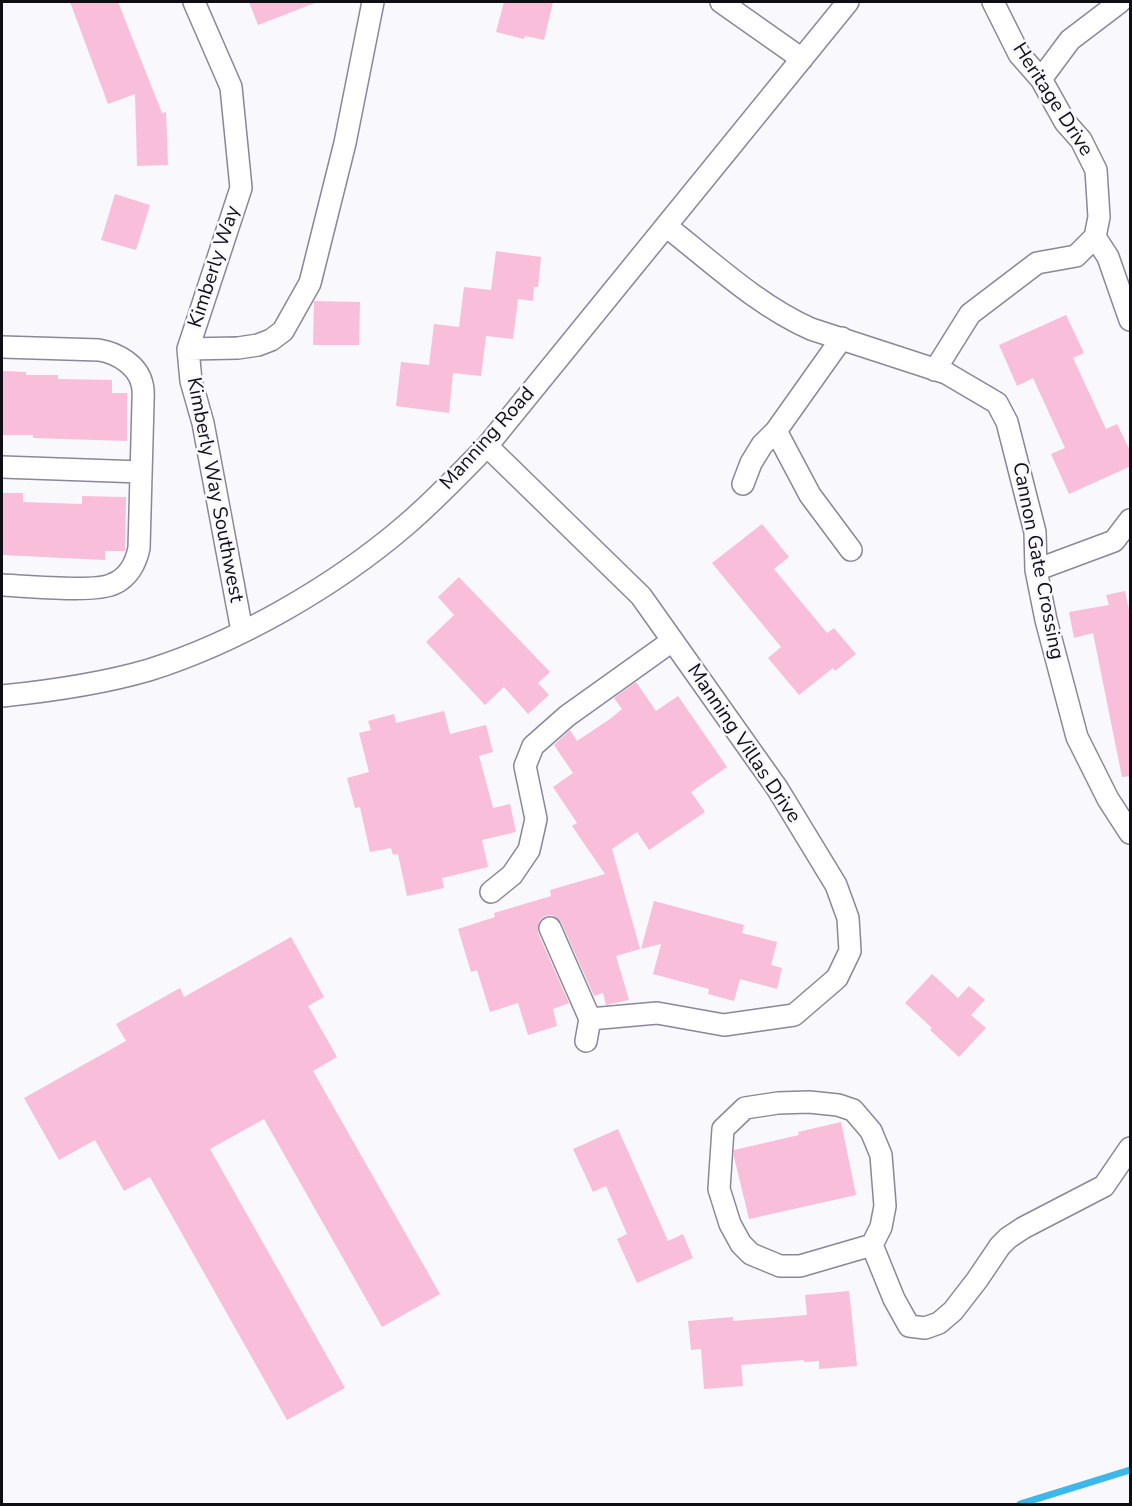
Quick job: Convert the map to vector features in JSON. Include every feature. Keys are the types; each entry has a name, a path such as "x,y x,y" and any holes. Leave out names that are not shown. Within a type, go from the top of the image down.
{"street":[{"name":"Kimberly Way","path":"194,2 231,87 241,188 188,349 238,348 271,340 283,331 310,283 345,143 373,2"},
{"path":"721,2 802,59"},
{"name":"Manning Road","path":"2,696 74,687 147,670 207,649 294,603 377,548 445,489 487,446 848,2"},
{"name":"Heritage Drive","path":"993,2 1019,54 1041,79 1065,122 1082,141 1096,170 1100,205 1095,237"},
{"path":"1041,79 1070,40 1120,2"},
{"name":"Cannon Gate Crossing","path":"666,226 769,306 791,320 946,374 997,404 1008,422 1035,532 1036,570 1046,620 1077,737 1108,799 1131,833"},
{"path":"935,370 970,314 1037,263 1076,256 1095,237 1108,257 1131,320"},
{"path":"743,484 756,454 776,431 842,338"},
{"path":"2,347 99,350 114,354 130,364 142,383 144,403 137,555 131,568 121,579 109,586 96,588 2,585"},
{"name":"Kimberly Way Southwest","path":"188,349 191,381 203,423 242,631"},
{"path":"776,431 810,495 851,550"},
{"name":"Manning Villas Drive","path":"487,446 641,596 777,788 836,885 848,918 850,951 837,978 794,1015 724,1025 657,1013 590,1019"},
{"path":"2,468 141,472"},
{"path":"1036,570 1113,541 1131,520"},
{"path":"490,892 512,875 529,850 536,819 525,766 533,746 567,716 672,640"},
{"path":"550,927 590,1019 586,1041"},
{"path":"872,1245 800,1266 780,1266 751,1254 741,1245 730,1224 719,1189 723,1130 745,1108 809,1102 838,1105 853,1110 871,1131 881,1155 885,1206 881,1227 872,1245 894,1299 909,1326 925,1328 939,1323 953,1311 1008,1238 1104,1186 1131,1148"}],"building":[{"path":"70,2 118,2 162,113 166,112 168,165 137,166 135,94 108,104"},
{"path":"249,2 315,2 315,3 258,25"},
{"path":"504,2 553,2 544,40 525,36 524,39 496,32"},
{"path":"115,194 150,205 136,250 101,240"},
{"path":"496,251 541,257 538,287 534,287 533,301 518,299 513,339 486,336 481,376 453,373 449,413 396,406 401,362 429,365 434,324 459,327 464,287 491,290"},
{"path":"314,301 360,302 359,345 313,345"},
{"path":"1066,315 1084,353 1073,358 1106,429 1117,424 1131,453 1131,466 1069,494 1051,454 1065,448 1033,378 1017,386 999,345"},
{"path":"2,371 26,372 26,375 58,375 58,379 112,380 112,393 127,393 127,441 2,435"},
{"path":"2,493 23,493 23,502 82,504 82,496 126,497 125,551 105,551 105,560 2,555"},
{"path":"762,524 789,557 774,569 827,633 834,628 856,654 835,671 833,668 799,695 768,658 781,647 712,563"},
{"path":"459,577 550,672 538,683 549,695 528,714 504,687 485,705 426,642 454,615 438,597"},
{"path":"1125,591 1131,620 1131,776 1122,777 1093,633 1074,638 1069,612 1109,605 1106,595"},
{"path":"636,682 656,711 678,696 727,767 691,792 705,812 649,850 637,832 612,849 640,949 616,956 629,1000 606,1005 603,993 594,996 561,922 552,915 545,916 539,921 538,933 569,1003 553,1009 557,1026 528,1035 518,1003 490,1012 477,970 471,972 458,929 495,917 494,913 551,896 550,890 605,874 572,826 577,823 553,787 573,773 554,745 570,730 577,741 610,719 622,709 614,698"},
{"path":"444,711 450,734 486,725 493,752 479,756 493,808 510,804 516,832 482,840 488,867 442,878 444,888 407,896 398,854 393,855 391,848 370,852 360,807 355,808 347,778 369,772 359,733 371,730 368,721 394,714 396,723"},
{"path":"654,901 744,925 742,933 777,942 771,965 782,968 777,989 740,979 734,1001 708,994 709,989 653,974 661,944 641,949"},
{"path":"291,937 324,997 308,1006 337,1057 313,1071 440,1294 382,1327 264,1119 210,1149 345,1388 287,1420 150,1177 124,1191 95,1140 59,1160 24,1098 126,1041 116,1024 180,988 184,997"},
{"path":"932,974 958,998 969,986 985,1000 971,1015 986,1028 959,1057 905,1003"},
{"path":"841,1122 856,1195 749,1219 734,1150 799,1135 798,1132"},
{"path":"618,1129 668,1241 683,1234 693,1258 637,1283 617,1239 627,1234 606,1186 593,1192 573,1149"},
{"path":"849,1291 857,1366 819,1369 819,1361 804,1362 804,1360 741,1365 743,1386 704,1389 701,1349 691,1350 688,1321 733,1317 733,1321 807,1315 805,1295"}],"waterway":[{"path":"1020,1504 1130,1470"}]}
